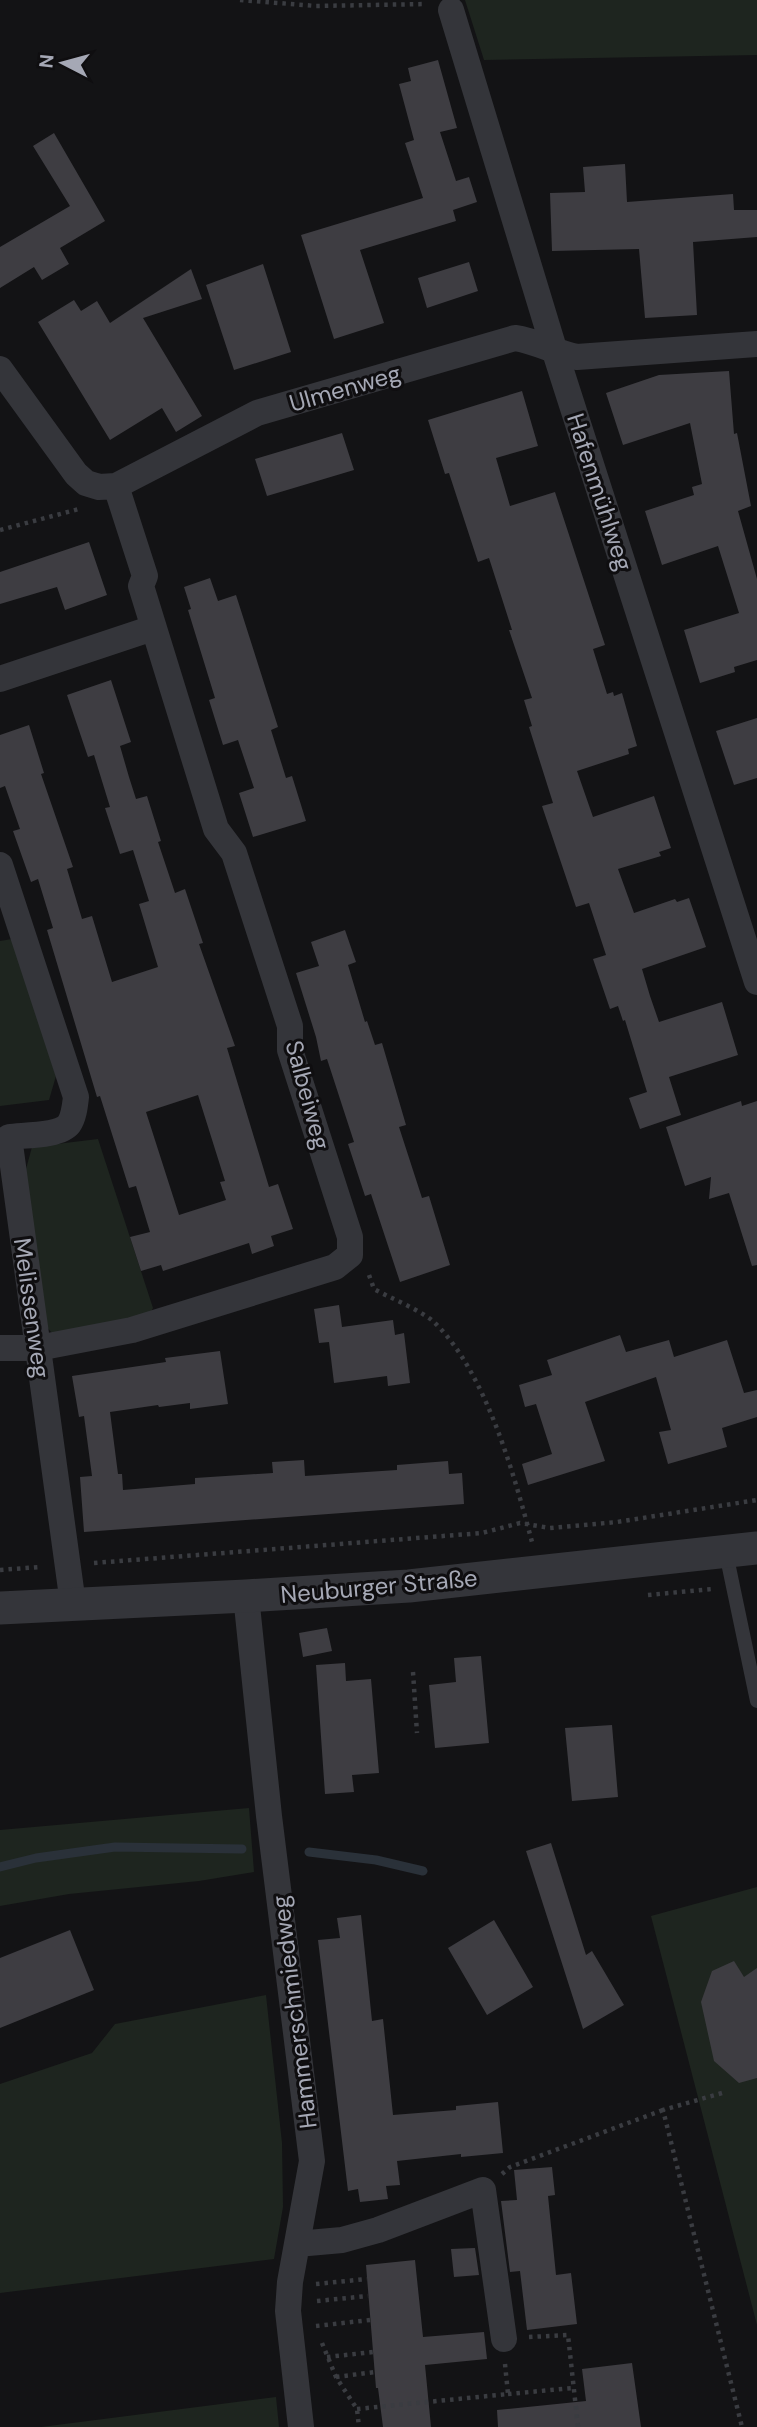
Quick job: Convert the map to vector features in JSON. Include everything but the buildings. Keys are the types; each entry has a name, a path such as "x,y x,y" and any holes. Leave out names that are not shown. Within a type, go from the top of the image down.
{"street":[{"name":"Hafenmühlweg","path":"450,5 555,352 757,982"},
{"name":"Ulmenweg","path":"108,487 257,413 515,338 531,340 555,352 577,357 757,344"},
{"path":"0,369 76,474 86,483 108,487"},
{"name":"Salbeiweg","path":"108,487 145,576 141,586 216,829 234,853 290,1026 290,1050 350,1237 350,1255"},
{"path":"0,679 153,628"},
{"name":"Melissenweg","path":"0,865 6,901 76,1097 68,1125 56,1132 4,1138 38,1348 73,1604"},
{"path":"0,1348 38,1348 143,1326 335,1267 350,1255"},
{"name":"Neuburger Straße","path":"0,1608 404,1586 741,1551"},
{"name":"Hammerschmiedweg","path":"246,1596 269,1816 312,2161 306,2243 290,2282 288,2311 301,2427"},
{"path":"306,2243 342,2240 378,2230 483,2190 503,2339"}],"lane":[{"path":"741,1551 757,1701"}],"path":[{"path":"240,0 316,6 450,5"},
{"path":"0,530 89,506 108,487"},
{"path":"350,1255 366,1267 374,1289 433,1321 459,1351 492,1415 540,1572"},
{"path":"0,1570 482,1533 520,1523 550,1528 617,1522 757,1500"},
{"path":"413,1672 417,1733"},
{"path":"483,2190 510,2167 663,2110 722,2093"},
{"path":"663,2110 742,2427"},
{"path":"306,2243 309,2284 367,2279"},
{"path":"309,2302 368,2297"},
{"path":"312,2314 327,2357 357,2409 359,2427"},
{"path":"315,2326 370,2320"},
{"path":"508,2394 503,2339 568,2335 578,2427"},
{"path":"327,2357 373,2352"},
{"path":"337,2377 375,2372"},
{"path":"357,2409 573,2388"}],"shaded area":[{"path":"465,0 757,0 757,55 484,60"},
{"path":"12,939 56,1076 49,1100 0,1106 0,941"},
{"path":"98,1139 153,1308 146,1321 52,1333 43,1323 23,1180 32,1147"},
{"path":"249,1808 254,1872 199,1881 69,1894 0,1906 0,1830"},
{"path":"757,1887 757,2325 651,1916"},
{"path":"266,1995 282,2143 283,2207 274,2259 0,2293 0,2084 92,2053 115,2024"},
{"path":"276,2397 279,2427 41,2427"}],"waterway":[{"path":"0,1867 36,1858 115,1847 242,1849"},
{"path":"309,1852 376,1860 423,1871"}]}
